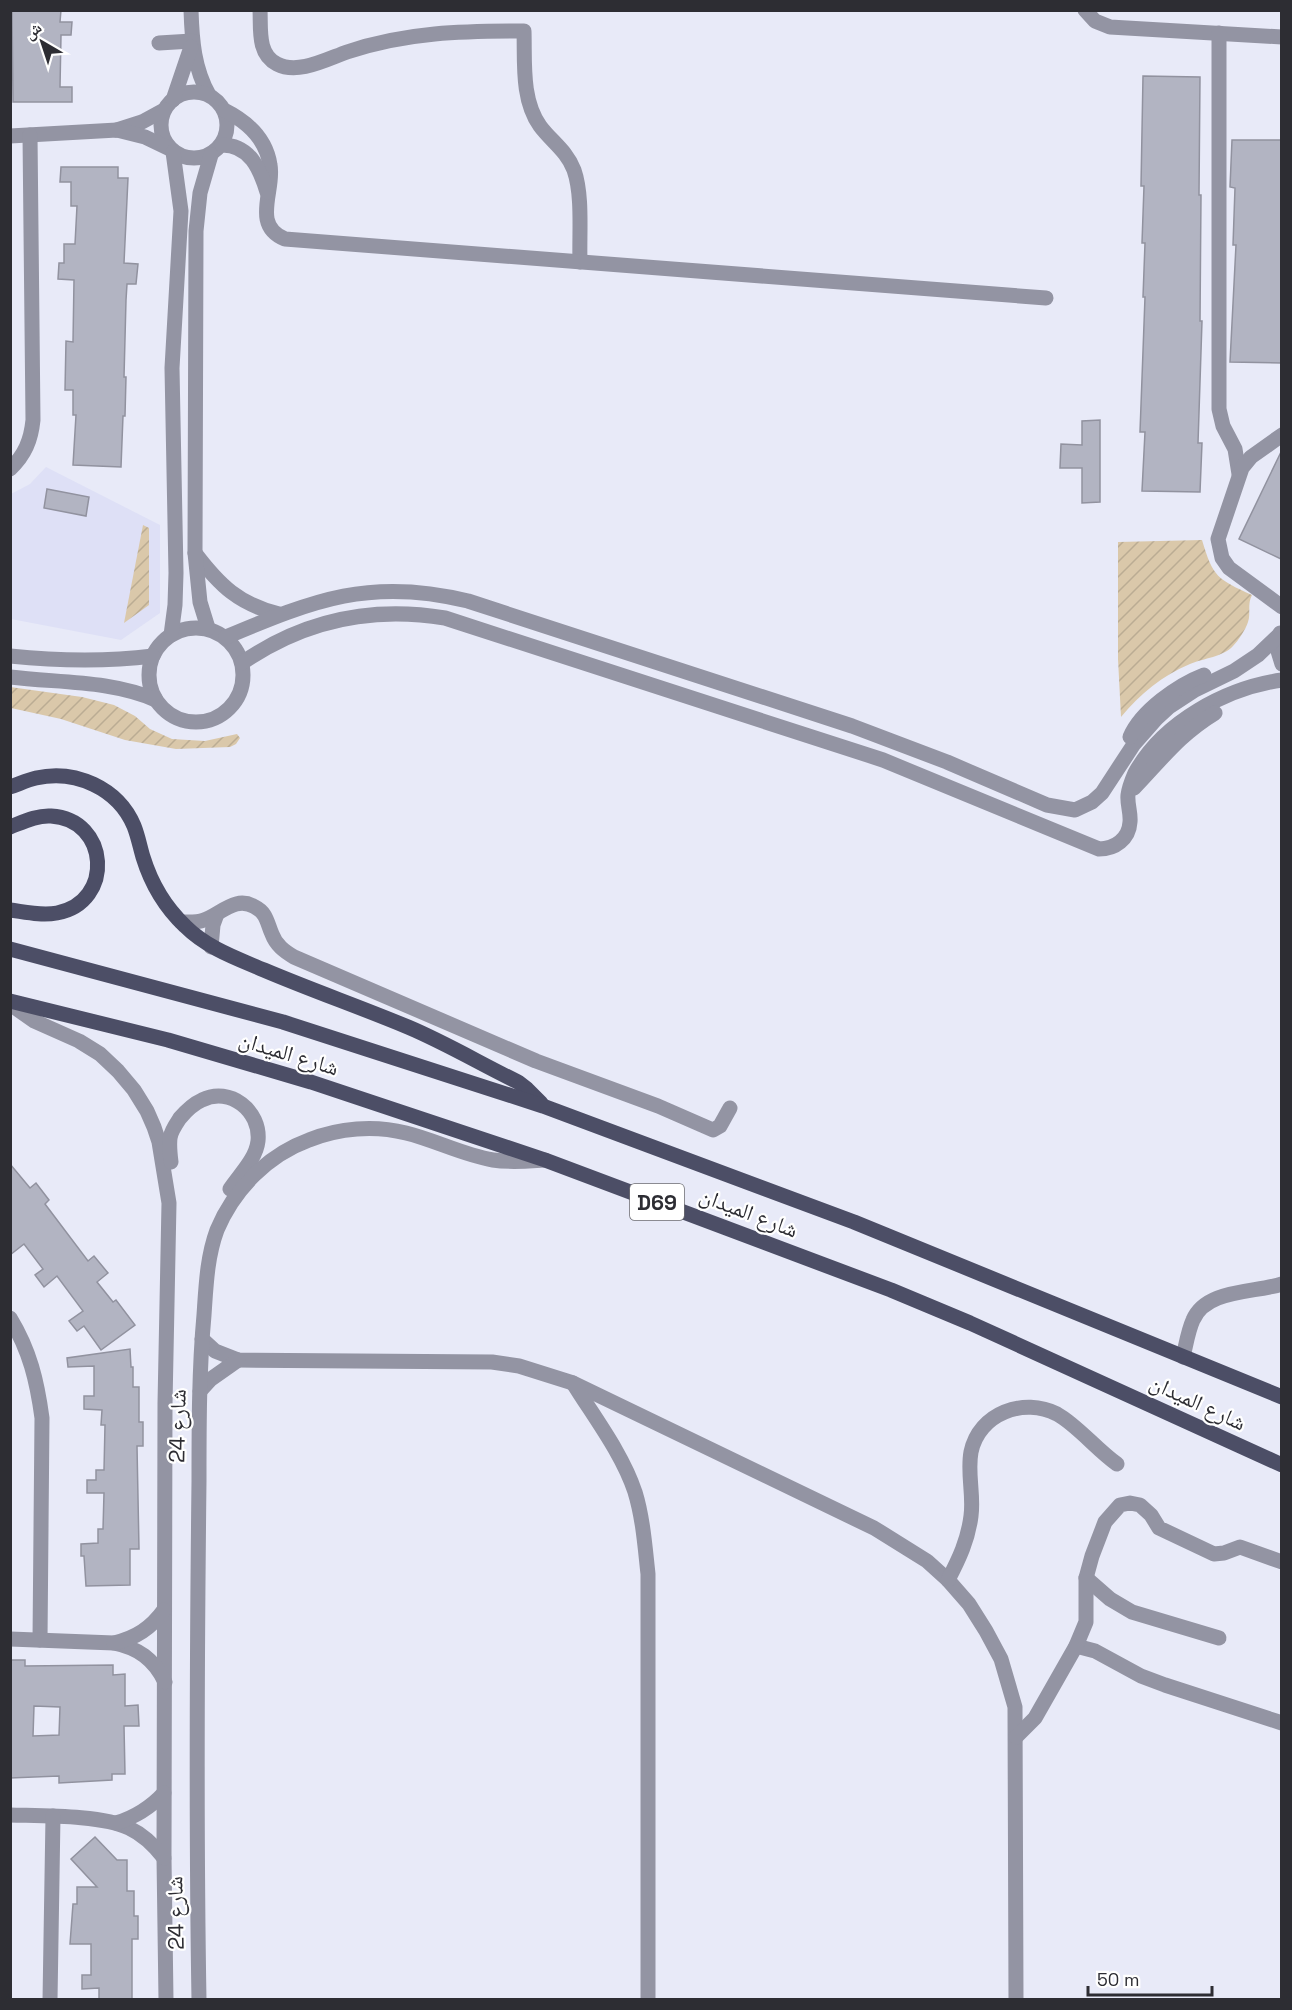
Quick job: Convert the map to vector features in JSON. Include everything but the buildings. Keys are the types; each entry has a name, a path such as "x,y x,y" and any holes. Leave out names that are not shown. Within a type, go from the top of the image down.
{"main road":[{"path":"10,788 34,778 64,775 81,779 108,793 127,814 134,826 150,878 161,897 181,922 211,947 303,987 418,1032 518,1082 543,1106"},
{"path":"10,827 49,815 70,820 87,834 93,843 98,864 97,874 88,894 68,909 44,914 10,910"},
{"name":"شارع الميدان","path":"10,949 284,1022 543,1106 823,1210 1281,1397"},
{"name":"شارع الميدان","path":"10,1002 168,1041 300,1079 545,1160 960,1319 1281,1465"}],"street":[{"path":"191,10 192,41 197,70 209,95"},
{"path":"260,10 263,48 272,60 292,68 422,34 460,31 524,31 526,84 530,105 539,124 568,158 577,180 580,262"},
{"path":"1085,10 1095,21 1110,27 1281,37"},
{"path":"1219,33 1219,409 1223,426 1232,441 1239,474"},
{"path":"159,43 192,41"},
{"path":"171,635 176,573 172,368 180,193 172,150 162,135 161,118 186,64 192,41"},
{"path":"10,136 117,130 142,122 190,92 209,95 218,101 224,110 228,124 226,138 204,174 197,212 195,553 200,602 208,628"},
{"path":"224,110 249,125 262,143 270,162 271,172 267,192 267,221 273,232 285,239 1046,297"},
{"path":"117,130 145,137 182,157 192,159 202,158 217,150 239,147 246,152 261,174 267,192"},
{"path":"10,469 18,462 26,449 33,420 30,135"},
{"path":"172,368 196,368"},
{"path":"1281,435 1251,457 1239,474 1219,533 1220,552 1229,568 1281,607"},
{"path":"1232,441 1246,447 1263,448"},
{"path":"195,553 220,584 233,595 263,610 279,614"},
{"path":"226,637 279,614 326,599 373,591 445,596 468,601 873,734 947,762 1047,805 1063,809 1080,808 1102,793 1124,759 1131,734 1141,719 1204,675 1234,671 1258,654 1280,633"},
{"path":"242,663 293,634 334,620 387,613 426,615 464,623 872,757 948,785 1099,849 1116,845 1128,832 1130,820 1128,795 1134,775 1151,751 1172,731 1194,713 1212,703 1251,687 1281,680"},
{"path":"10,677 108,685 141,693 156,700 170,714 189,722 210,720 228,710 240,694 243,684 242,663 233,645 226,637 208,628 184,628 171,635 157,647 150,664 149,683 156,700"},
{"path":"1280,633 1278,651 1281,664"},
{"path":"10,656 75,661 153,656"},
{"path":"1128,795 1180,738 1200,722 1236,701 1251,687"},
{"path":"1181,693 1194,713"},
{"path":"181,922 200,921 233,904 251,904 267,918 271,933 280,947 294,957 536,1061 658,1106 713,1130 720,1126 730,1108"},
{"path":"211,947 213,925 217,914"},
{"name":"شارع 24","path":"10,1002 34,1021 79,1041 100,1054 134,1090 147,1111 159,1142 169,1203 165,1327 166,2000"},
{"path":"169,1203 173,1183 170,1140 175,1125 192,1106 204,1099 229,1098 244,1104 252,1113 257,1127 258,1141 248,1164 227,1195 228,1209"},
{"name":"شارع 24","path":"199,2000 195,1822 200,1391 209,1255 217,1231 228,1209 252,1177 279,1155 310,1139 348,1130 387,1129 492,1160 516,1162 545,1160"},
{"path":"1183,1357 1192,1321 1206,1304 1219,1297 1268,1289 1281,1284"},
{"path":"10,1318 28,1354 38,1382 42,1418 40,1640"},
{"path":"202,1339 215,1351 238,1360 492,1362 528,1368 573,1383 874,1528 911,1550 948,1580 975,1613 1001,1659 1015,1707 1016,2000"},
{"path":"200,1391 211,1379 238,1360"},
{"path":"573,1383 623,1465 635,1491 645,1546 648,1574 648,2000"},
{"path":"948,1580 961,1556 968,1535 972,1493 971,1452 979,1433 993,1418 1011,1409 1048,1410 1069,1422 1102,1454 1117,1464"},
{"path":"1016,1737 1035,1718 1076,1646 1086,1622 1086,1578 1105,1522 1120,1505 1130,1503 1140,1505 1164,1532 1209,1552 1219,1554 1234,1548 1246,1548 1281,1562"},
{"path":"1086,1578 1110,1599 1132,1612 1219,1638"},
{"path":"114,1643 143,1632 157,1620 164,1610"},
{"path":"10,1639 114,1643 127,1646 150,1659 165,1682"},
{"path":"1076,1646 1095,1651 1141,1676 1164,1685 1281,1723"},
{"path":"116,1823 138,1815 164,1793"},
{"path":"10,1815 53,1816 116,1823 148,1840 164,1858"},
{"path":"50,2000 53,1816"}],"shaded area":[{"path":"46,467 160,525 160,613 121,640 11,619 11,494 30,484"},
{"path":"143,525 149,528 149,605 124,623"},
{"path":"1202,540 1213,569 1218,575 1231,585 1252,595 1247,625 1229,650 1170,674 1144,693 1121,717 1118,659 1118,542"},
{"path":"10,687 82,697 114,705 135,716 150,729 172,739 205,741 237,734 240,738 230,747 176,749 125,740 61,719 11,708"}]}
